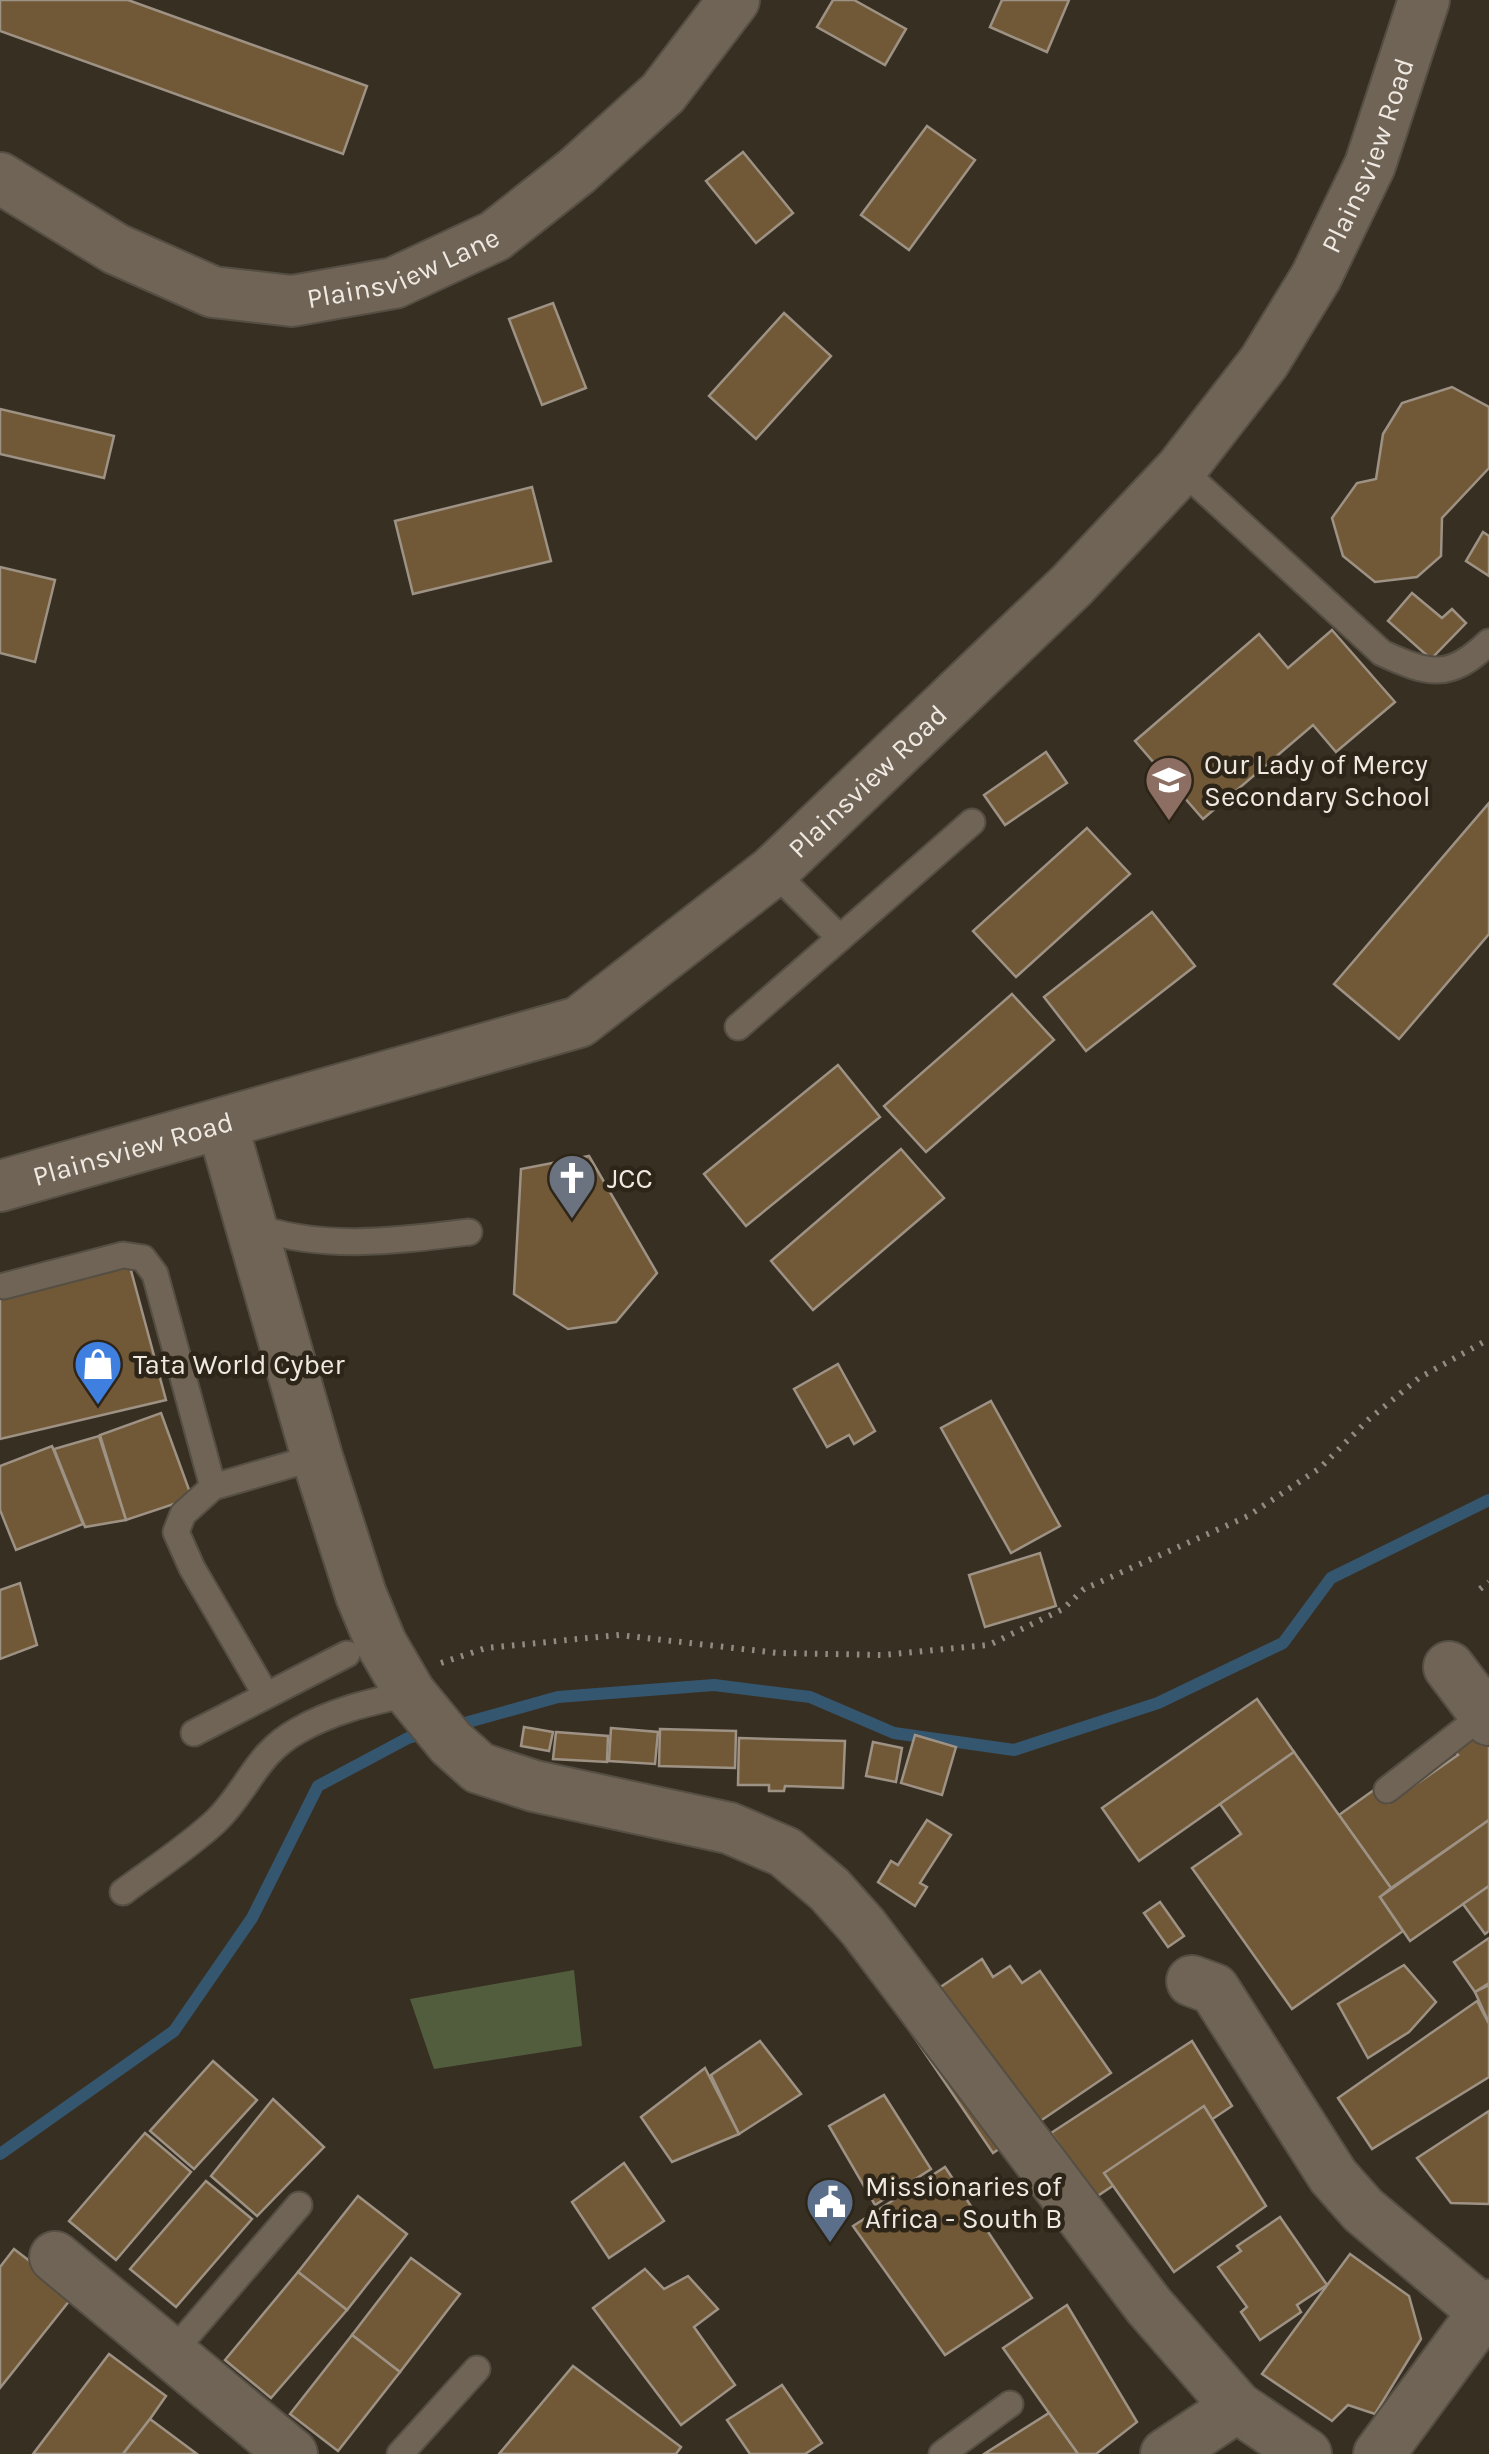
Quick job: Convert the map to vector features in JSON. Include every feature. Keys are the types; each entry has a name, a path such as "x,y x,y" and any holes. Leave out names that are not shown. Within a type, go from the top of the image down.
{"street":[{"name":"Plainsview Lane","path":"0,178 116,249 213,292 292,302 394,283 495,236 577,171 663,92 734,0"},
{"name":"Plainsview Road","path":"0,1186 579,1022 774,871 1072,584 1181,468 1264,362 1316,277 1370,166 1424,0"},
{"path":"222,1124 317,1457 361,1595 381,1644 451,1743 480,1768 534,1786 730,1828 784,1852 829,1889 863,1927 1149,2306 1237,2408 1306,2454"},
{"path":"1450,1667 1487,1717"},
{"path":"1192,1981 1214,1989 1343,2187 1363,2210 1487,2311 1379,2454"},
{"path":"55,2257 292,2454"},
{"path":"1166,2454 1237,2408"}],"lane":[{"path":"1181,468 1382,652 1420,670 1454,668 1489,642"},
{"path":"738,1026 972,822"},
{"path":"774,871 840,938"},
{"path":"250,1225 283,1238 382,1243 469,1232"},
{"path":"4,1286 123,1255 144,1258 155,1274 213,1487"},
{"path":"266,1696 192,1568 176,1532 183,1514 213,1487 317,1457"},
{"path":"194,1733 347,1654"},
{"path":"122,1892 182,1850 218,1818 263,1756 298,1730 406,1684"},
{"path":"1387,1790 1487,1717"},
{"path":"172,2354 299,2206"},
{"path":"400,2454 477,2368"},
{"path":"942,2454 1010,2404"}],"path":[{"path":"406,1684 486,1648 619,1635 778,1653 882,1654 989,1646 1062,1610 1084,1589 1248,1516 1320,1468 1368,1420 1419,1378 1489,1339"},
{"path":"1480,1589 1489,1582"}],"green space":[{"path":"574,1970 582,2046 434,2069 410,1999"}],"building":[{"path":"0,0 128,0 367,86 343,154 0,31"},
{"path":"833,0 854,0 906,29 885,65 817,27"},
{"path":"1002,0 1069,0 1047,52 990,27"},
{"path":"927,126 975,160 909,250 861,215"},
{"path":"743,152 793,213 756,243 706,181"},
{"path":"553,303 586,388 542,405 509,319"},
{"path":"784,313 831,356 756,439 709,396"},
{"path":"1452,387 1489,407 1489,468 1442,518 1441,556 1417,577 1375,582 1343,556 1332,518 1357,483 1376,479 1383,434 1402,403"},
{"path":"0,409 114,436 104,478 0,454"},
{"path":"532,487 551,561 413,594 395,521"},
{"path":"1483,532 1489,536 1489,576 1466,561"},
{"path":"0,567 55,580 35,662 0,653"},
{"path":"1412,593 1442,618 1452,609 1466,623 1431,659 1388,621"},
{"path":"1332,630 1395,702 1336,752 1313,725 1203,819 1135,741 1259,634 1288,668"},
{"path":"1046,752 1067,783 1005,825 984,795"},
{"path":"1489,803 1489,934 1399,1039 1334,984"},
{"path":"1087,828 1130,874 1016,977 973,931"},
{"path":"1152,912 1195,966 1086,1051 1044,997"},
{"path":"1012,994 1054,1040 926,1152 884,1106"},
{"path":"838,1065 880,1117 746,1226 704,1174"},
{"path":"901,1149 944,1198 813,1310 771,1261"},
{"name":"JCC","path":"589,1156 657,1273 616,1322 568,1329 514,1294 521,1169"},
{"path":"129,1263 166,1400 0,1439 0,1296"},
{"path":"838,1364 875,1431 854,1444 849,1435 827,1447 794,1389"},
{"path":"991,1401 1060,1526 1011,1553 941,1428"},
{"path":"161,1413 192,1498 126,1520 100,1435"},
{"path":"99,1436 126,1520 85,1527 54,1449"},
{"path":"52,1446 83,1524 16,1550 0,1510 0,1466"},
{"path":"1040,1553 1056,1606 985,1627 969,1575"},
{"path":"20,1583 37,1645 0,1659 0,1590"},
{"path":"1257,1699 1294,1752 1139,1861 1102,1808"},
{"path":"524,1727 553,1732 549,1751 521,1746"},
{"path":"611,1728 658,1732 655,1764 609,1761"},
{"path":"1486,1728 1489,1820 1391,1888 1339,1815 1378,1787 1389,1803 1458,1755 1454,1750"},
{"path":"660,1729 736,1731 735,1768 659,1766"},
{"path":"556,1732 608,1736 607,1762 553,1759"},
{"path":"915,1735 956,1747 942,1795 901,1783"},
{"path":"739,1738 845,1741 843,1788 785,1786 784,1791 769,1791 769,1785 738,1785"},
{"path":"873,1742 902,1748 896,1782 866,1776"},
{"path":"1294,1752 1391,1888 1380,1897 1403,1931 1292,2009 1192,1868 1241,1834 1220,1804"},
{"path":"927,1820 951,1835 920,1883 927,1887 915,1906 878,1882 891,1861 898,1865"},
{"path":"1489,1820 1489,1886 1410,1941 1380,1897"},
{"path":"1489,1886 1489,1931 1485,1934 1463,1904"},
{"path":"1160,1902 1184,1936 1168,1947 1144,1913"},
{"path":"1489,1938 1489,1983 1475,1992 1454,1962"},
{"path":"982,1959 993,1977 1010,1966 1022,1983 1040,1971 1111,2073 993,2153 899,2015"},
{"path":"1404,1965 1436,2002 1409,2032 1368,2058 1338,2004"},
{"path":"1489,1985 1489,2023 1475,1992"},
{"path":"1477,2001 1489,2024 1489,2077 1372,2149 1338,2098"},
{"path":"760,2041 801,2094 739,2134 711,2075"},
{"path":"1192,2041 1232,2106 1096,2197 1051,2133"},
{"path":"213,2061 257,2100 194,2169 150,2131"},
{"path":"705,2068 739,2134 672,2162 641,2117"},
{"path":"884,2095 931,2169 875,2205 829,2126"},
{"path":"273,2099 324,2147 257,2216 211,2176"},
{"path":"1204,2106 1266,2206 1174,2272 1104,2173"},
{"path":"1489,2111 1489,2204 1451,2203 1417,2158"},
{"path":"145,2133 191,2172 116,2260 69,2221"},
{"path":"624,2163 664,2221 609,2258 572,2202"},
{"path":"945,2167 1032,2298 945,2355 853,2226"},
{"path":"206,2181 252,2219 176,2307 130,2269"},
{"path":"358,2196 407,2234 347,2310 298,2272"},
{"path":"1280,2217 1327,2285 1297,2305 1301,2312 1260,2340 1241,2312 1247,2307 1218,2267 1241,2251 1237,2246"},
{"path":"14,2249 74,2295 0,2388 0,2267"},
{"path":"1350,2254 1409,2296 1421,2339 1375,2414 1348,2405 1332,2421 1262,2374"},
{"path":"411,2258 460,2294 400,2372 352,2335"},
{"path":"645,2269 664,2289 688,2276 718,2309 694,2327 735,2385 681,2425 593,2308"},
{"path":"298,2272 347,2310 271,2398 225,2360"},
{"path":"1067,2305 1137,2422 1096,2454 1078,2454 1003,2348"},
{"path":"352,2335 400,2372 338,2451 290,2414"},
{"path":"109,2354 166,2396 150,2419 123,2454 33,2454"},
{"path":"573,2366 681,2447 676,2454 499,2454"},
{"path":"782,2385 822,2443 805,2454 750,2454 727,2420"},
{"path":"1049,2413 1078,2454 984,2454"},
{"path":"150,2419 197,2454 123,2454"}],"waterway":[{"path":"454,1726 558,1697 714,1685 810,1697 894,1733 1014,1750 1158,1703 1283,1643 1331,1578 1489,1500"},
{"path":"0,2154 174,2031 252,1918 318,1786 408,1738 430,1732"}],"place":[{"name":"Our Lady of Mercy Secondary School","path":"1169,822"},
{"name":"JCC","path":"572,1220"},
{"name":"Tata World Cyber","path":"98,1406"},
{"name":"Missionaries of Africa - South B","path":"830,2244"}]}
